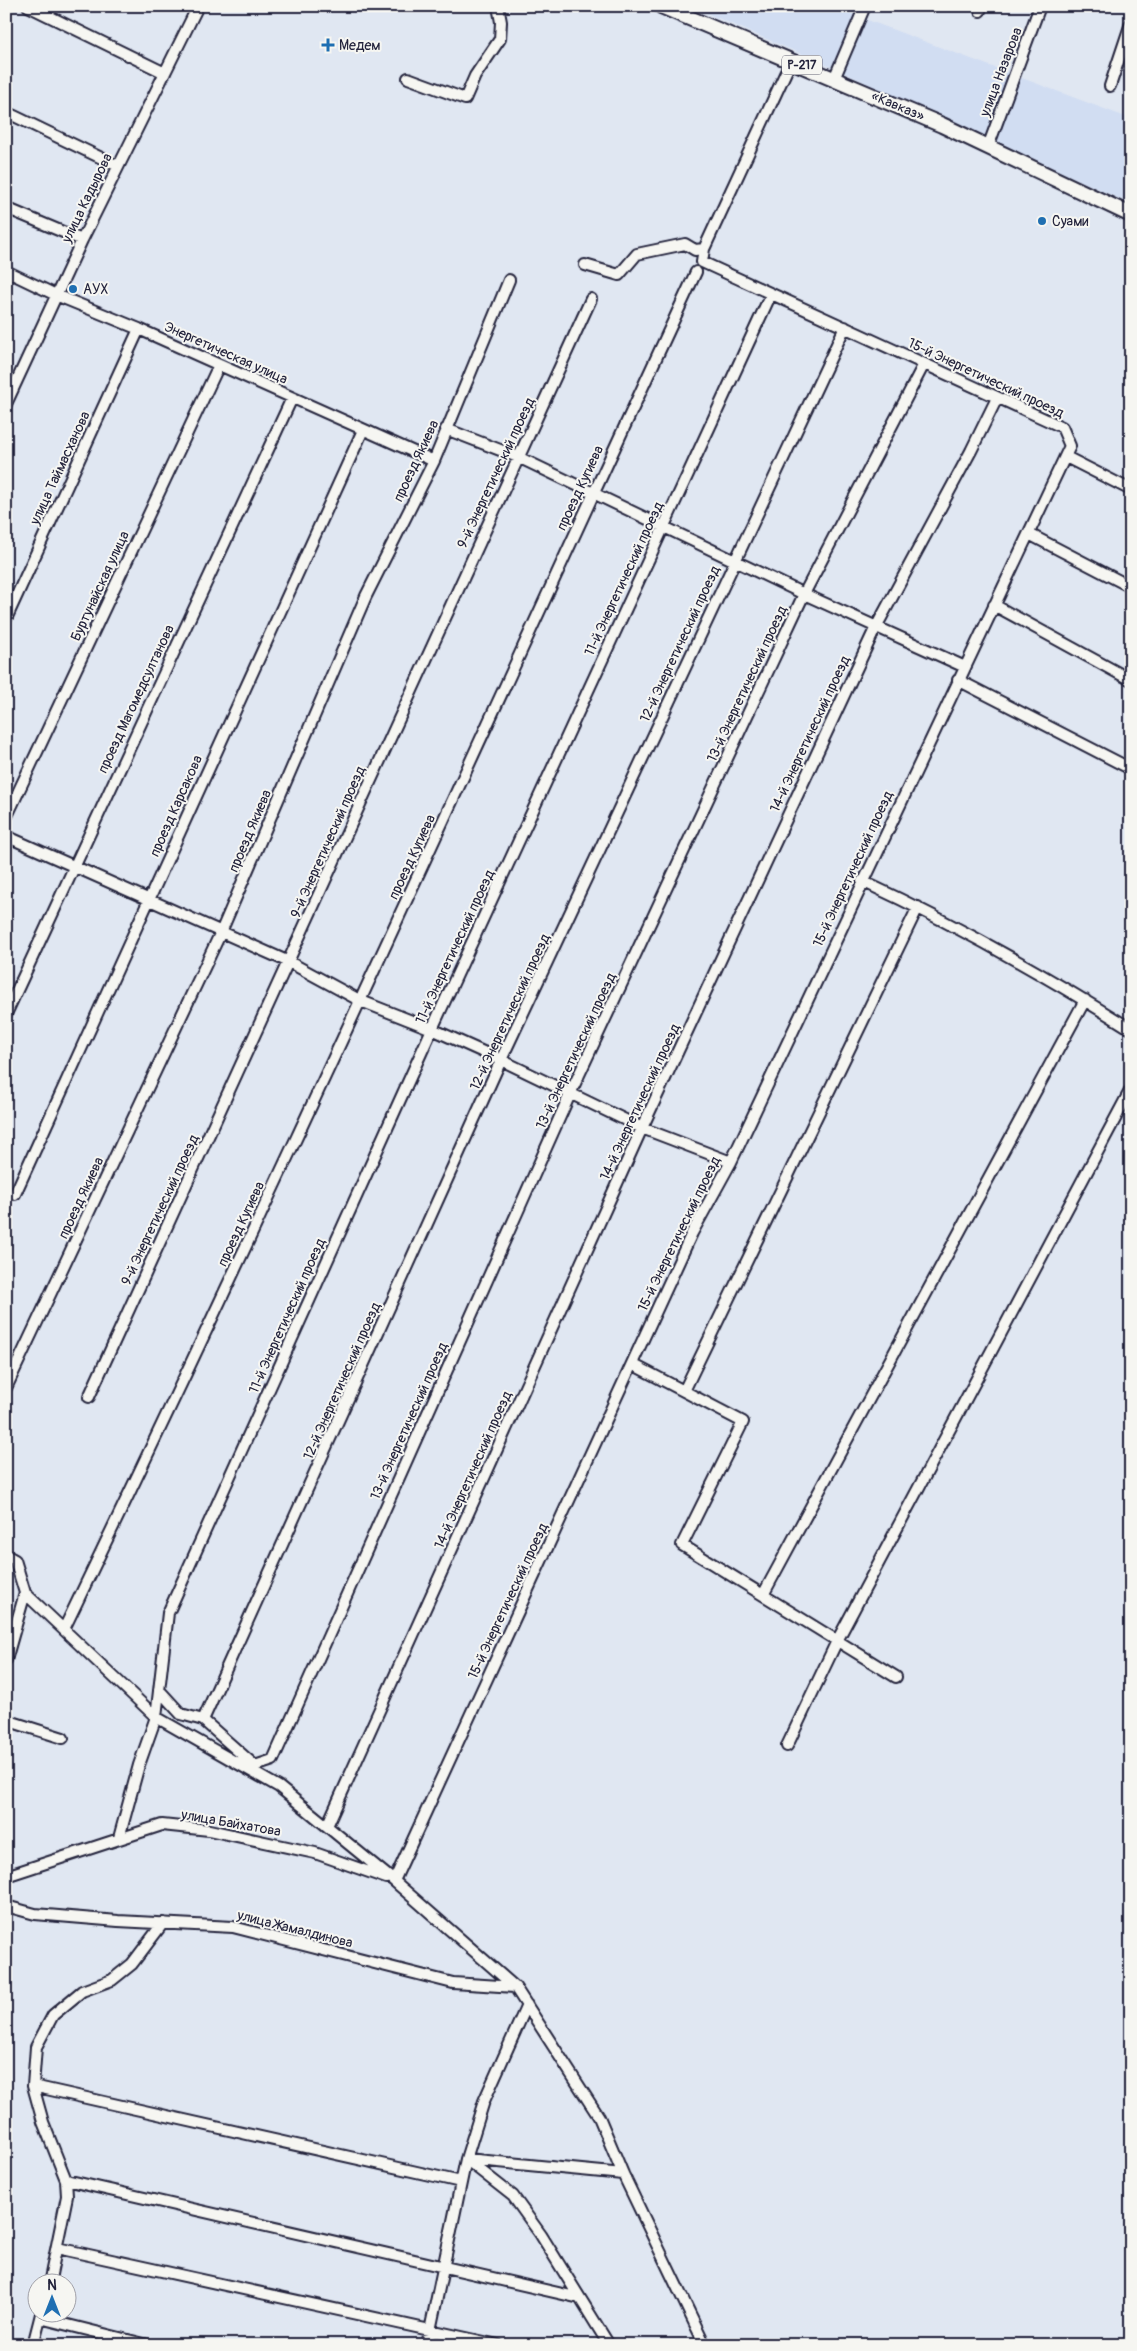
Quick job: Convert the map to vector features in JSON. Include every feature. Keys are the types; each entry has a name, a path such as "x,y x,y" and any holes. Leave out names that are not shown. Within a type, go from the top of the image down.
{"highway":[{"name":"«Кавказ»","path":"661,6 988,147 1131,215"}],"street":[{"path":"28,6 165,73"},
{"name":"улица Кадырова","path":"6,404 82,240 198,6"},
{"path":"408,78 465,99 474,76 500,39 502,22 498,6"},
{"path":"834,79 865,6"},
{"name":"улица Назарова","path":"988,147 1040,6"},
{"path":"1110,86 1131,22"},
{"path":"585,265 619,275 637,254 685,244 695,250 704,249 791,61"},
{"path":"6,112 118,166"},
{"path":"6,208 82,240"},
{"name":"15-й Энергетический проезд","path":"394,1881 692,1233 730,1162 1070,446 1062,427 702,262 704,249"},
{"name":"Энергетическая улица","path":"6,271 56,295 139,329 434,461"},
{"name":"проезд Кугиева","path":"64,1629 150,1451 361,1001 696,272"},
{"name":"проезд Якиева","path":"8,1382 221,932 366,596 434,461 508,280"},
{"name":"11-й Энергетический проезд","path":"119,1838 139,1765 156,1718 168,1613 432,1029 771,294"},
{"name":"9-й Энергетический проезд","path":"89,1397 591,299"},
{"name":"12-й Энергетический проезд","path":"205,1716 502,1060 845,327"},
{"name":"улица Таймасханова","path":"6,619 139,329"},
{"name":"13-й Энергетический проезд","path":"255,1766 273,1760 571,1092 804,594 924,364"},
{"name":"Буртунайская улица","path":"6,818 219,365"},
{"name":"проезд Магомедсултанова","path":"6,1014 73,866 292,398"},
{"name":"14-й Энергетический проезд","path":"327,1826 642,1128 876,626 971,451 997,398"},
{"path":"446,429 518,456 804,594 965,667"},
{"name":"проезд Карсакова","path":"15,1194 363,430"},
{"path":"1066,457 1131,490"},
{"path":"1029,534 1131,587"},
{"path":"994,605 1131,680"},
{"path":"958,680 1131,769"},
{"path":"6,836 289,962 361,1001 432,1029 502,1060 642,1128 730,1162"},
{"path":"862,881 918,907 1084,1000 1131,1030"},
{"path":"684,1391 918,907"},
{"path":"763,1595 1084,1000"},
{"path":"787,1746 837,1640 1131,1089"},
{"path":"632,1364 743,1422 682,1545 896,1677"},
{"path":"6,1555 15,1560 26,1593 156,1718 279,1787"},
{"path":"6,1660 26,1593"},
{"path":"159,1690 180,1714 205,1716 279,1787 394,1881 515,1987 599,2117 623,2174 705,2345"},
{"path":"6,1720 62,1738"},
{"name":"улица Байхатова","path":"6,1876 162,1825 209,1830 315,1854 394,1881"},
{"name":"улица Жамалдинова","path":"6,1906 35,1914 233,1927 453,1983 515,1987"},
{"path":"51,2274 67,2196 66,2180 43,2122 33,2086 36,2047 54,2014 82,1991 112,1980 132,1964 163,1923"},
{"path":"427,2345 466,2158 484,2101 527,2005"},
{"path":"33,2086 461,2182"},
{"path":"466,2158 623,2174"},
{"path":"466,2158 513,2196 541,2235 609,2345"},
{"path":"66,2180 580,2298"},
{"path":"57,2248 498,2345"},
{"path":"33,2345 38,2324"},
{"path":"70,2324 148,2345"}],"shaded area":[{"path":"690,6 830,6 1131,119 1131,204 820,62"}],"place":[{"name":"Медем","path":"328,45"},
{"name":"Суами","path":"1042,221"},
{"name":"АУХ","path":"73,289"}]}
